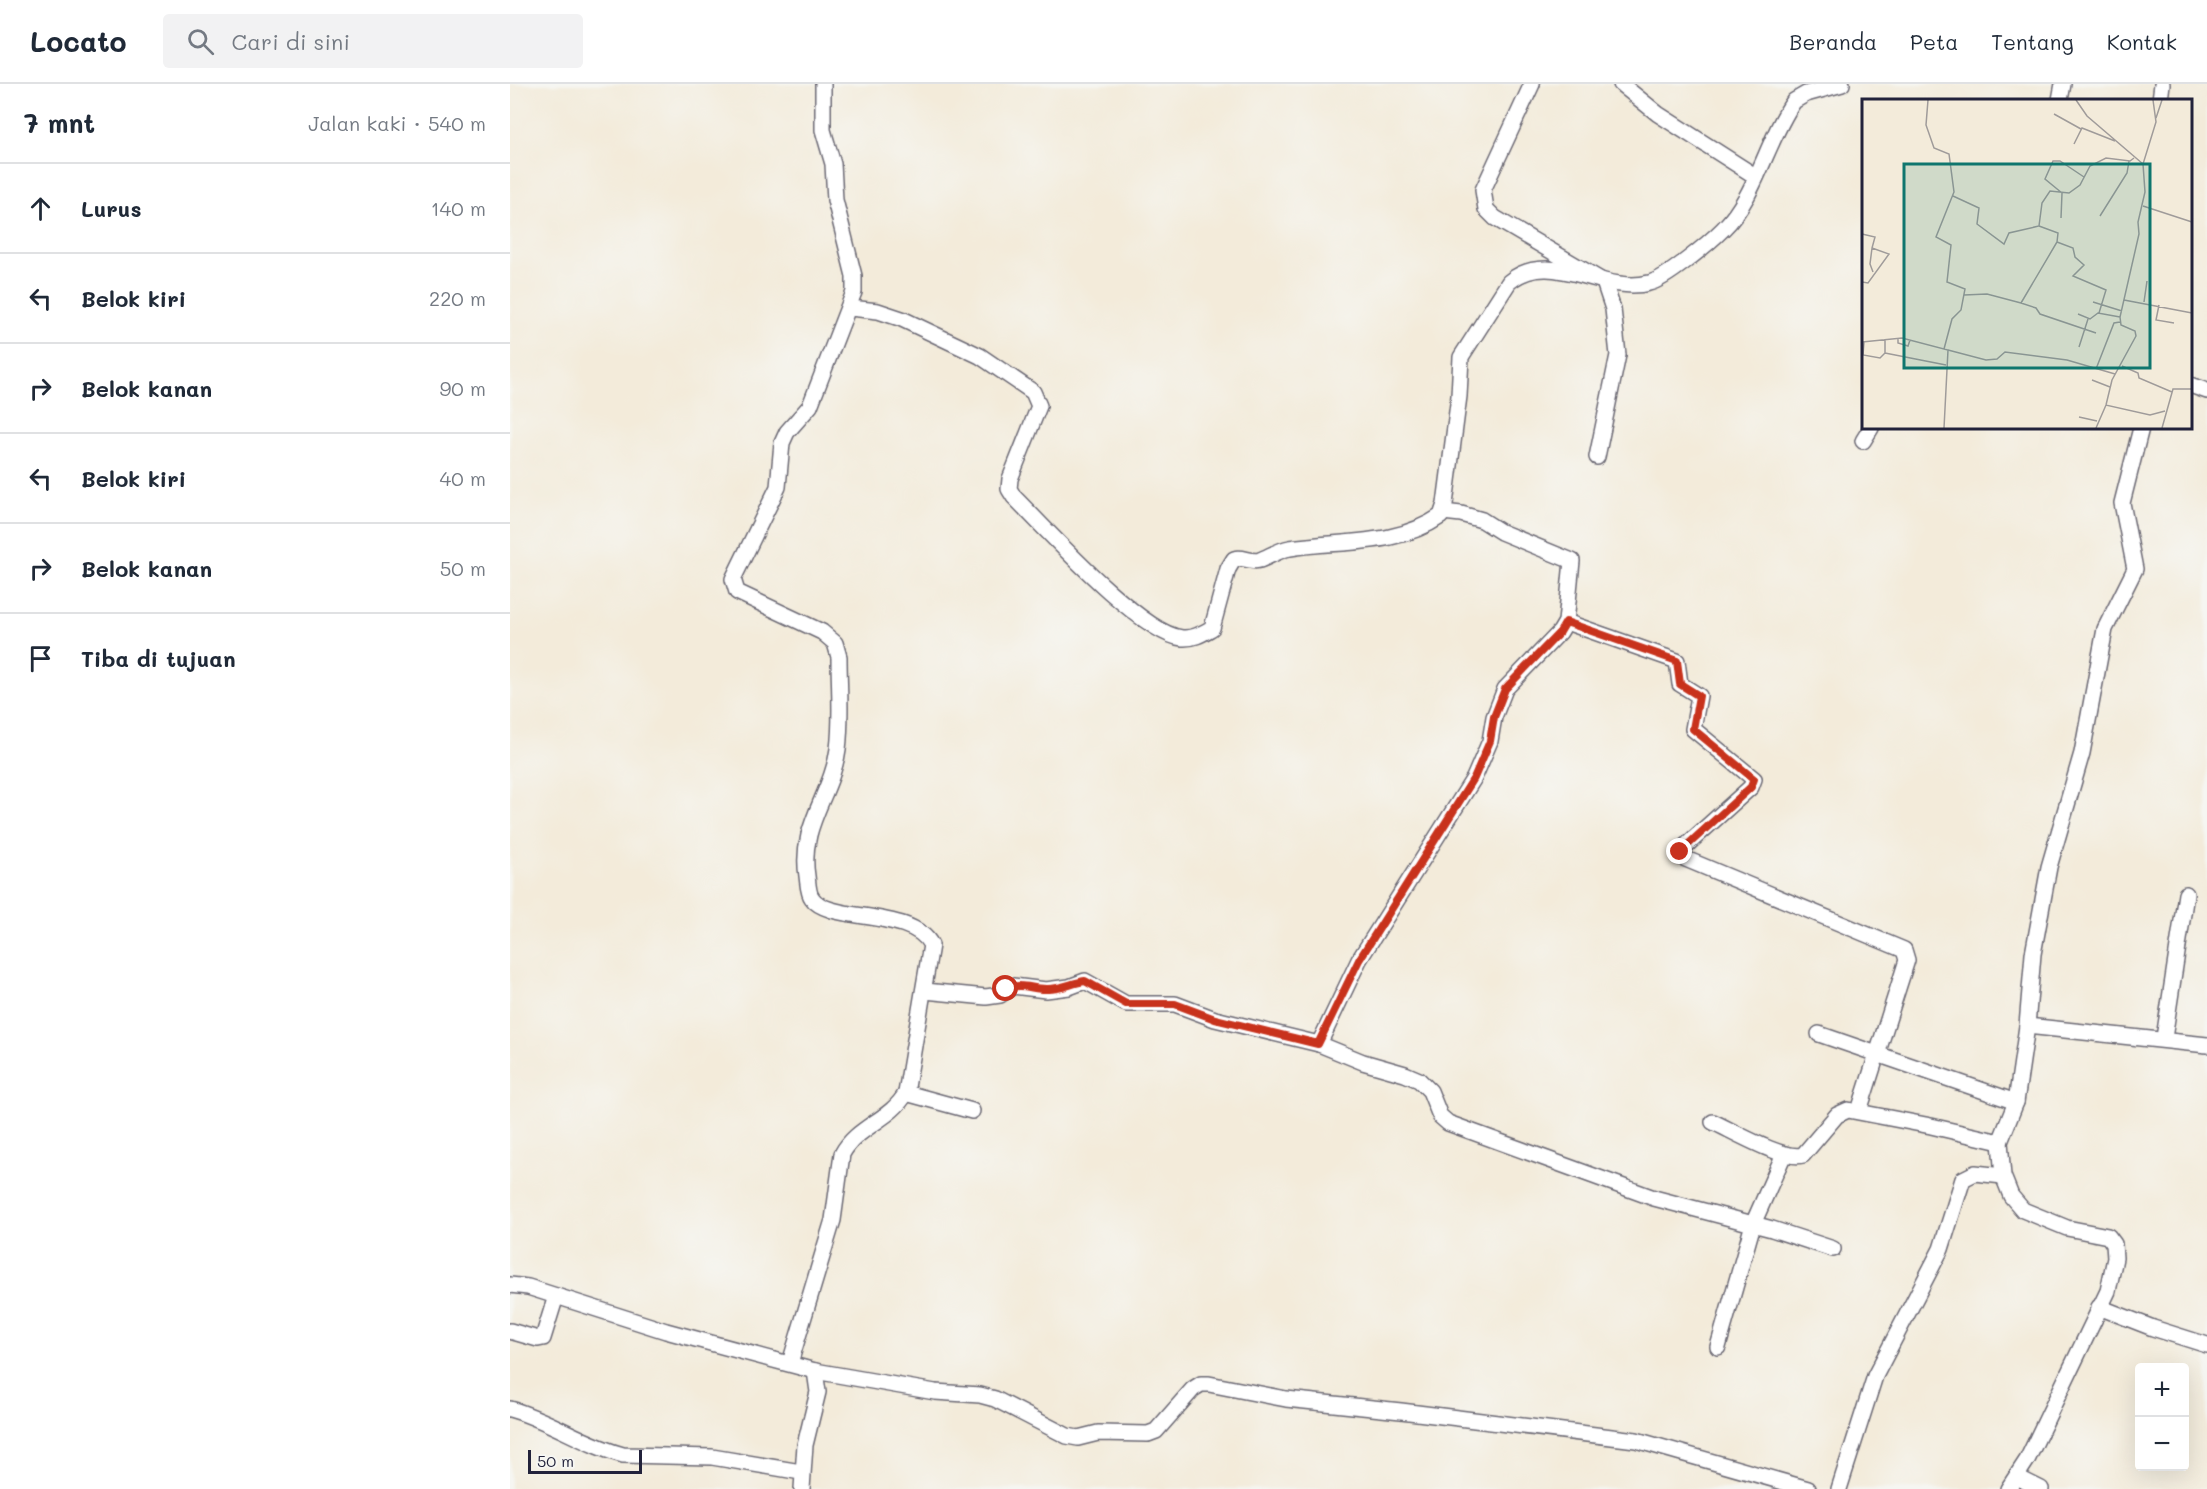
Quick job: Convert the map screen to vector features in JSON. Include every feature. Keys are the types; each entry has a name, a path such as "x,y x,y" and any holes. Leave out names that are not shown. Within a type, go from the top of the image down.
{"street":[{"path":"790,1363 833,1220 842,1154 847,1144 897,1108 906,1093 931,945 926,935 912,927 817,904 810,897 806,867 807,833 838,750 839,657 836,643 822,632 737,592 734,587 734,579 778,487 782,443 787,432 810,406 854,292 854,276 839,221 833,164 823,130 823,84"},
{"path":"1532,84 1484,184 1486,209 1534,243 1604,282 1613,309 1618,356 1597,457"},
{"path":"1621,84 1658,114 1755,176"},
{"path":"1443,512 1459,396 1461,357 1509,282 1520,272 1546,267 1604,282 1635,286 1653,283 1725,228 1755,176 1785,113 1794,101 1806,94 1842,84"},
{"path":"2060,99 2063,84"},
{"path":"849,308 878,311 902,319 980,356 1033,392 1039,405 1010,479 1009,489 1066,551 1149,623 1171,635 1183,638 1199,636 1212,628 1228,569 1234,559 1240,557 1255,561 1289,549 1386,539 1416,530 1443,512 1482,520 1501,532 1572,561 1566,622 1560,632 1505,689 1494,717 1490,741 1474,778 1359,960 1318,1044"},
{"path":"2192,386 2207,391"},
{"path":"1863,441 1871,429"},
{"path":"2041,1489 2013,1483 2099,1307 2112,1273 2115,1249 2108,1236 2067,1228 2023,1210 2011,1196 2003,1176 2000,1142 2016,1102 2027,1026 2032,954 2049,867 2082,753 2105,629 2134,569 2121,503 2141,429"},
{"path":"1566,622 1677,661 1680,684 1699,696 1693,729 1754,779 1751,787 1681,850 1681,857 1904,950 1907,960 1859,1112"},
{"path":"2164,1038 2186,894"},
{"path":"925,991 986,997 999,995 1013,986 1046,990 1069,987 1085,981 1126,1004 1175,1004 1215,1019 1318,1044 1363,1062 1419,1080 1430,1091 1440,1116 1448,1123 1654,1198 1753,1224 1833,1249"},
{"path":"2027,1026 2164,1038 2207,1045"},
{"path":"1818,1034 2016,1102"},
{"path":"906,1093 972,1111"},
{"path":"1713,1122 1784,1154 1796,1157 1803,1155 1837,1115 1848,1110 2000,1142"},
{"path":"1718,1347 1753,1224 1784,1154"},
{"path":"1839,1489 1875,1376 1941,1249 1964,1179 1975,1173 2003,1176"},
{"path":"510,1285 556,1296 666,1331 815,1371 935,1392 987,1397 1022,1412 1050,1430 1078,1438 1098,1433 1148,1434 1155,1431 1193,1389 1201,1384 1209,1384 1286,1400 1413,1412 1636,1440 1808,1489"},
{"path":"510,1331 538,1339 543,1338 556,1296"},
{"path":"2099,1307 2153,1328 2207,1345"},
{"path":"802,1489 801,1472 818,1392 815,1371"},
{"path":"510,1409 531,1415 609,1451 623,1455 712,1456 801,1472"}],"route":[{"path":"1006,989 1022,985 1046,990 1069,987 1076,982 1085,981 1126,1004 1175,1004 1215,1019 1256,1027 1318,1044 1359,960 1484,760 1497,705 1505,689 1560,632 1566,622 1677,661 1680,684 1699,696 1692,726 1694,731 1754,777 1751,787 1680,852"}]}
